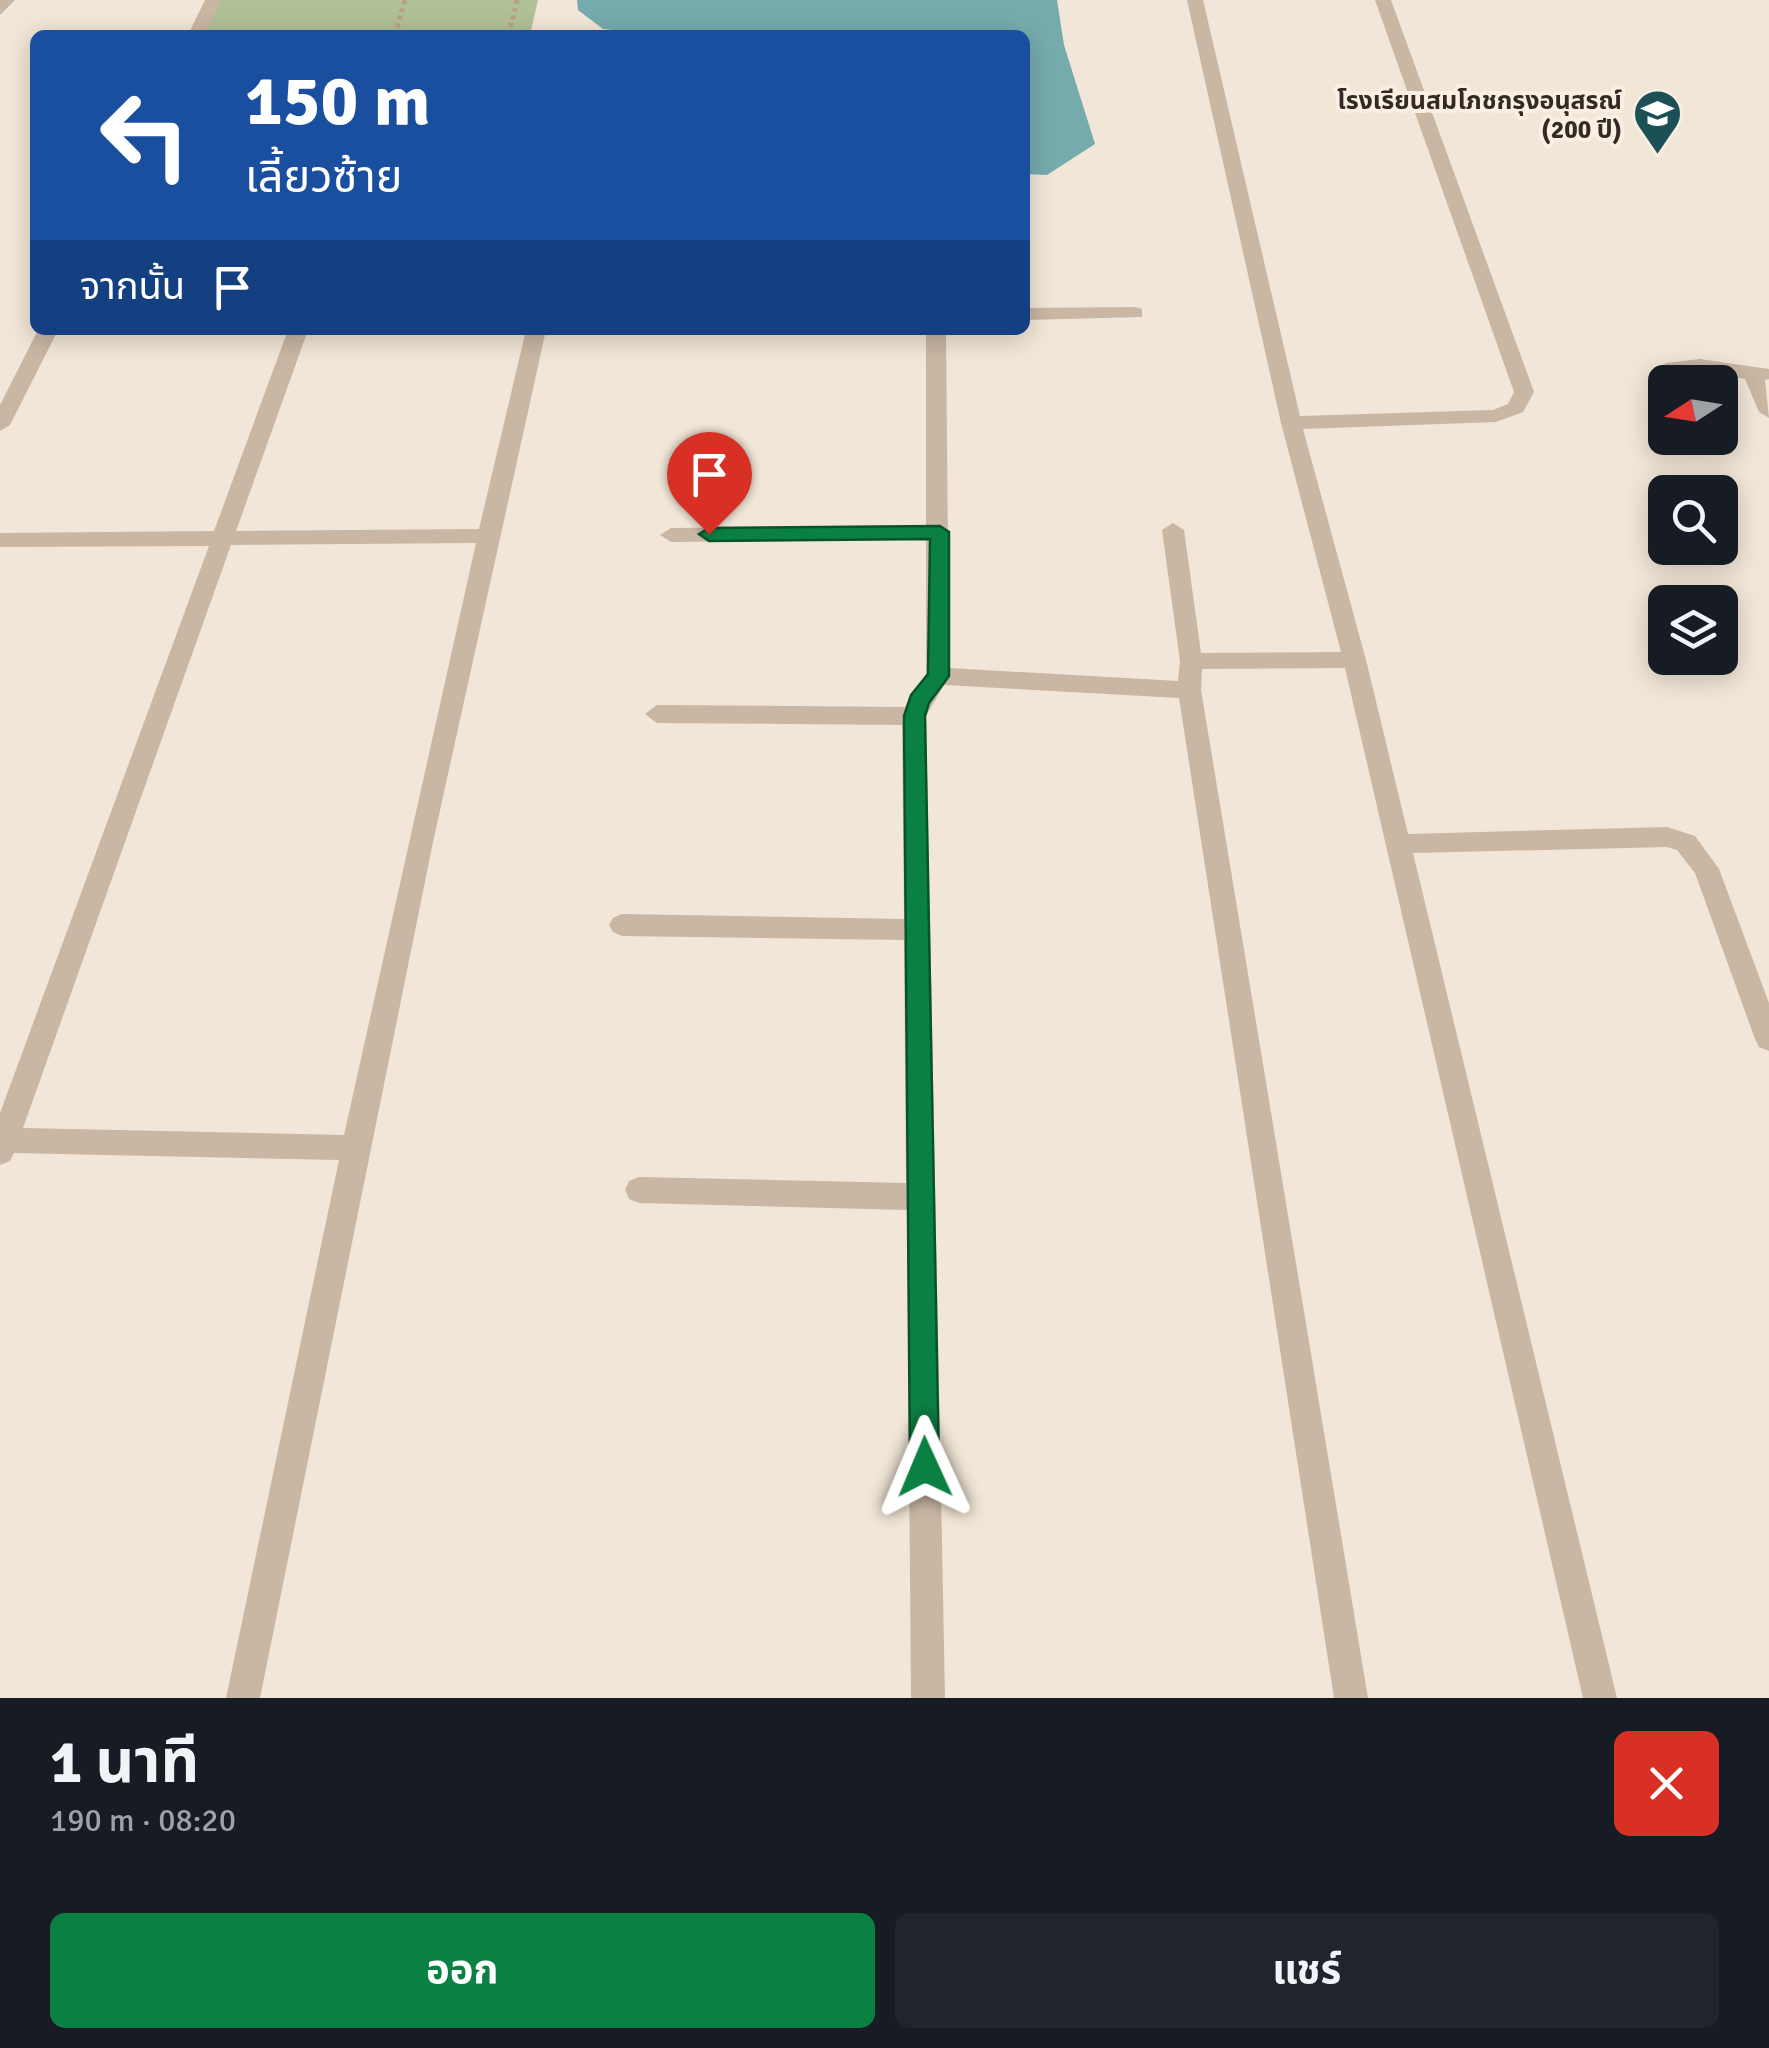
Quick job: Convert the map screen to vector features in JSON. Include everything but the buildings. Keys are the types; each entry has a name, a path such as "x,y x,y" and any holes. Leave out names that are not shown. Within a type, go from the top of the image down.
{"street":[{"path":"0,10 6,0"},
{"path":"198,30 213,0"},
{"path":"1195,0 1291,423 1355,660 1600,1698"},
{"path":"1291,423 1496,416 1516,408 1524,392 1383,0"},
{"path":"1030,314 1135,313"},
{"path":"0,424 45,335"},
{"path":"296,335 1,1144 355,1148"},
{"path":"242,1698 355,1148 487,536 535,335"},
{"path":"928,1698 914,716 919,701 938,676 936,335"},
{"path":"1761,374 1769,412"},
{"path":"1174,530 1190,675 1351,1698"},
{"path":"671,535 940,532"},
{"path":"0,540 487,536"},
{"path":"938,676 1190,675 1355,660"},
{"path":"658,714 914,716"},
{"path":"1399,844 1667,838 1686,843 1706,869 1769,1039"},
{"path":"622,925 917,930"},
{"path":"638,1190 921,1197"}],"path":[{"path":"396,30 405,0"},
{"path":"510,30 518,0"}],"green space":[{"path":"214,0 538,0 531,30 199,30"}],"water":[{"path":"577,0 1057,0 1064,45 1095,144 1047,175 1030,174 1030,30 612,30 603,29 578,10"}],"place":[{"name":"โรงเรียนสมโภชกรุงอนุสรณ์ (200 ปี)","path":"1657,156"}],"route":[{"path":"709,534 940,532 938,676 919,701 914,716 925,1467"}]}
